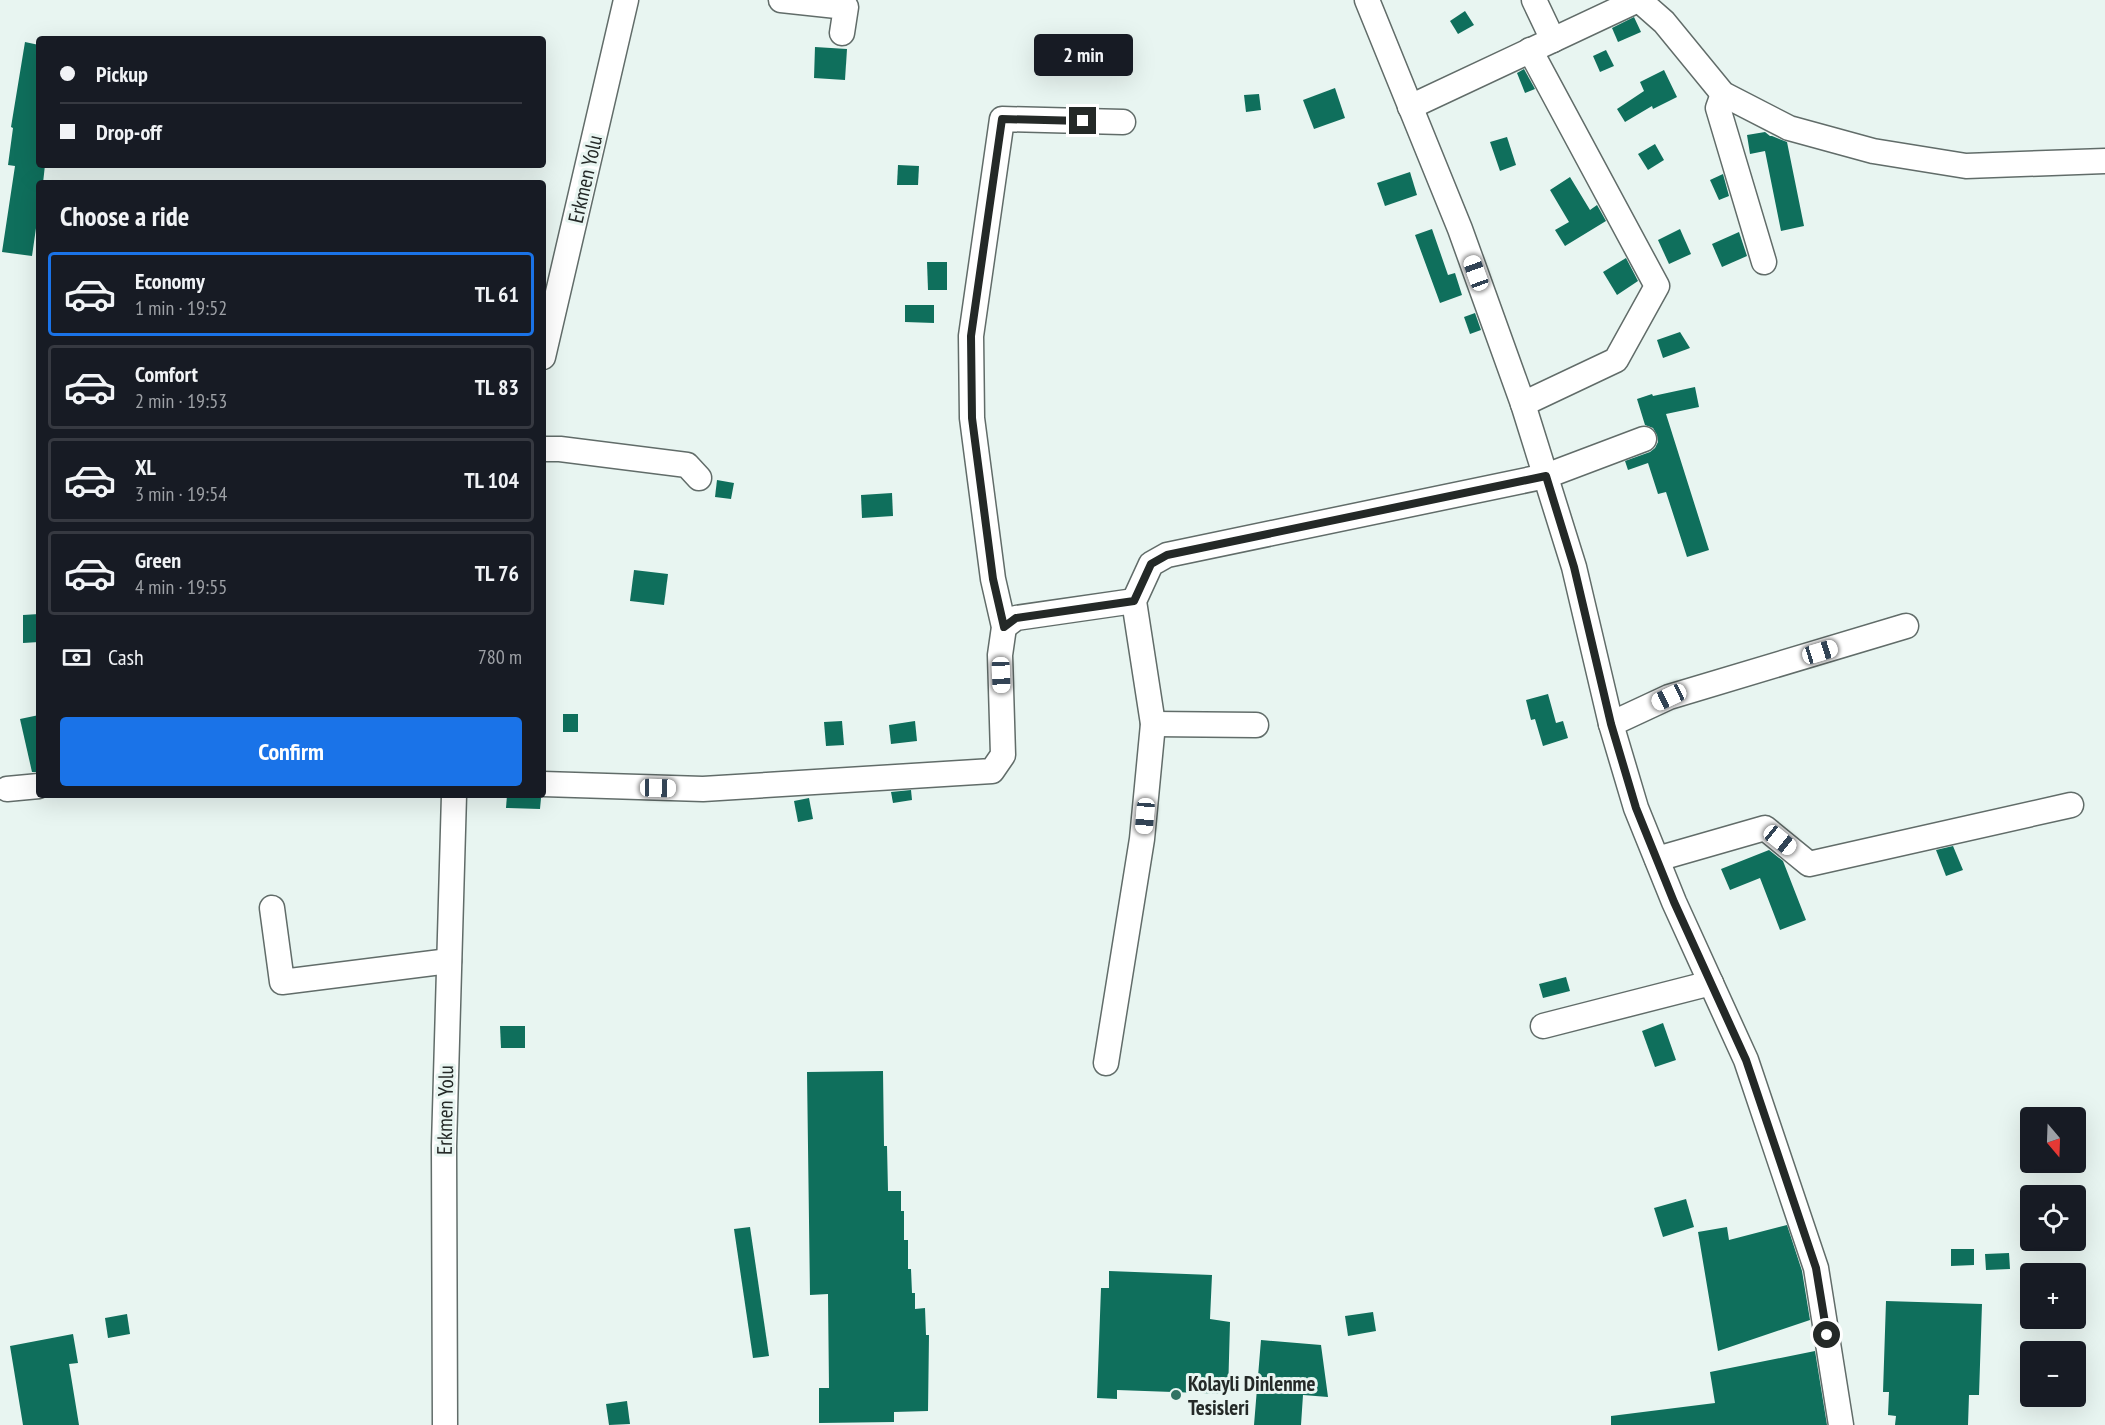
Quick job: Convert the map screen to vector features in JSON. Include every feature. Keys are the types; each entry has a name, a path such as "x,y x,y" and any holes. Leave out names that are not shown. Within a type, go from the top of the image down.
{"street":[{"name":"Erkmen Yolu","path":"546,344 626,0"},
{"path":"781,0 846,7 842,33"},
{"path":"1367,0 1460,229 1523,404 1574,567 1611,724 1636,808 1746,1060 1816,1268 1841,1425"},
{"path":"1534,0 1553,40"},
{"path":"1410,106 1639,0 1664,22 1723,94 1789,128 1873,151 1966,166 2105,161"},
{"path":"1523,404 1616,360 1657,286 1530,50"},
{"path":"1723,94 1718,108 1764,262"},
{"path":"546,784 703,789 992,771 1003,755 1000,655 1004,627 993,579 972,418 971,336 1002,119 1123,122"},
{"path":"1106,1063 1143,839 1153,724 1134,601 1151,564 1167,555 1546,476 1644,439"},
{"path":"546,449 687,465 699,478"},
{"path":"1004,627 1016,618 1134,601"},
{"path":"1611,724 1669,697 1906,626"},
{"path":"1153,724 1256,725"},
{"path":"8,789 36,786"},
{"name":"Erkmen Yolu","path":"445,1425 444,1146 454,798"},
{"path":"1657,860 1765,828 1809,864 2071,805"},
{"path":"272,908 282,982 449,961"},
{"path":"1543,1026 1711,983"}],"building":[{"path":"1465,11 1474,25 1458,34 1450,21"},
{"path":"1634,17 1641,32 1618,42 1612,28"},
{"path":"25,42 36,44 36,168 45,168 43,180 36,180 36,228 32,256 2,252 15,166 8,165 13,128 11,127"},
{"path":"815,47 847,49 845,80 814,78"},
{"path":"1606,50 1614,66 1600,72 1593,56"},
{"path":"1524,69 1535,89 1525,93 1517,73"},
{"path":"1664,70 1677,97 1653,109 1652,106 1625,122 1617,109 1644,91 1640,82"},
{"path":"1335,88 1345,118 1314,129 1303,100"},
{"path":"1259,94 1261,110 1246,112 1244,95"},
{"path":"1765,132 1787,142 1804,226 1781,231 1765,151 1750,154 1747,135"},
{"path":"1507,137 1516,165 1500,171 1490,142"},
{"path":"1655,144 1664,160 1648,170 1638,154"},
{"path":"898,165 919,166 918,185 897,185"},
{"path":"1410,172 1417,195 1385,206 1377,183"},
{"path":"1723,174 1729,196 1719,200 1710,180"},
{"path":"1570,177 1590,210 1597,205 1606,221 1565,246 1555,230 1569,222 1550,190"},
{"path":"1432,229 1448,275 1455,273 1462,295 1440,303 1415,235"},
{"path":"1680,229 1691,254 1669,264 1658,240"},
{"path":"1739,232 1747,256 1722,267 1712,244"},
{"path":"1626,258 1638,281 1617,295 1603,272"},
{"path":"927,262 947,262 947,290 928,290"},
{"path":"905,305 934,305 934,323 905,322"},
{"path":"1475,313 1481,330 1470,334 1464,317"},
{"path":"1680,332 1690,348 1663,358 1657,340"},
{"path":"1695,387 1699,407 1666,414 1709,550 1687,557 1666,492 1658,494 1648,463 1628,470 1625,461 1650,452 1658,442 1653,428 1645,425 1637,399 1652,394 1653,396"},
{"path":"717,480 734,483 731,499 715,497"},
{"path":"892,493 893,516 862,518 861,495"},
{"path":"634,570 668,574 664,605 630,601"},
{"path":"36,614 36,642 23,643 23,615"},
{"path":"1548,694 1556,723 1563,721 1568,738 1543,746 1535,719 1531,720 1526,700"},
{"path":"563,714 578,714 578,732 563,732"},
{"path":"36,716 36,772 32,772 20,719"},
{"path":"842,721 844,745 826,746 824,722"},
{"path":"915,721 917,741 891,744 889,725"},
{"path":"911,790 912,800 893,803 891,792"},
{"path":"507,798 541,798 540,809 506,808"},
{"path":"809,798 813,819 798,822 794,801"},
{"path":"1953,846 1963,870 1946,876 1936,850"},
{"path":"1769,850 1783,861 1806,920 1780,930 1760,878 1730,890 1721,869"},
{"path":"1566,977 1570,991 1543,998 1539,984"},
{"path":"1663,1023 1676,1060 1655,1067 1642,1031"},
{"path":"500,1026 525,1026 525,1048 501,1048"},
{"path":"883,1071 884,1146 887,1146 888,1191 901,1191 904,1240 908,1240 908,1269 911,1269 915,1309 925,1308 926,1335 929,1335 928,1411 894,1412 894,1422 819,1423 819,1388 829,1388 828,1294 810,1295 807,1072"},
{"path":"1686,1199 1694,1227 1663,1237 1654,1208"},
{"path":"1787,1225 1802,1271 1810,1320 1718,1351 1698,1232 1727,1227 1729,1240"},
{"path":"750,1227 769,1356 753,1358 734,1229"},
{"path":"1951,1249 1974,1249 1974,1265 1951,1266"},
{"path":"2009,1253 2010,1269 1986,1270 1985,1254"},
{"path":"1109,1271 1212,1275 1210,1319 1230,1322 1228,1394 1117,1390 1117,1399 1097,1398 1101,1288 1109,1288"},
{"path":"1886,1301 1982,1304 1979,1395 1969,1395 1968,1425 1895,1425 1896,1416 1888,1415 1889,1392 1883,1392"},
{"path":"1373,1312 1376,1331 1348,1336 1345,1316"},
{"path":"127,1314 130,1334 108,1338 105,1318"},
{"path":"73,1334 78,1363 69,1364 79,1425 23,1425 10,1346"},
{"path":"1261,1340 1321,1345 1328,1397 1303,1395 1301,1425 1254,1425"},
{"path":"1815,1351 1827,1425 1611,1425 1611,1416 1715,1403 1710,1372"},
{"path":"627,1401 630,1424 609,1425 606,1404"}],"place":[{"name":"Kolayli Dinlenme Tesisleri","path":"1176,1395"}],"route":[{"path":"1083,121 1002,119 971,336 972,418 993,579 1004,627 1016,618 1134,601 1151,564 1167,555 1546,476 1574,567 1611,724 1636,808 1674,902 1746,1060 1816,1268 1827,1335"}]}
